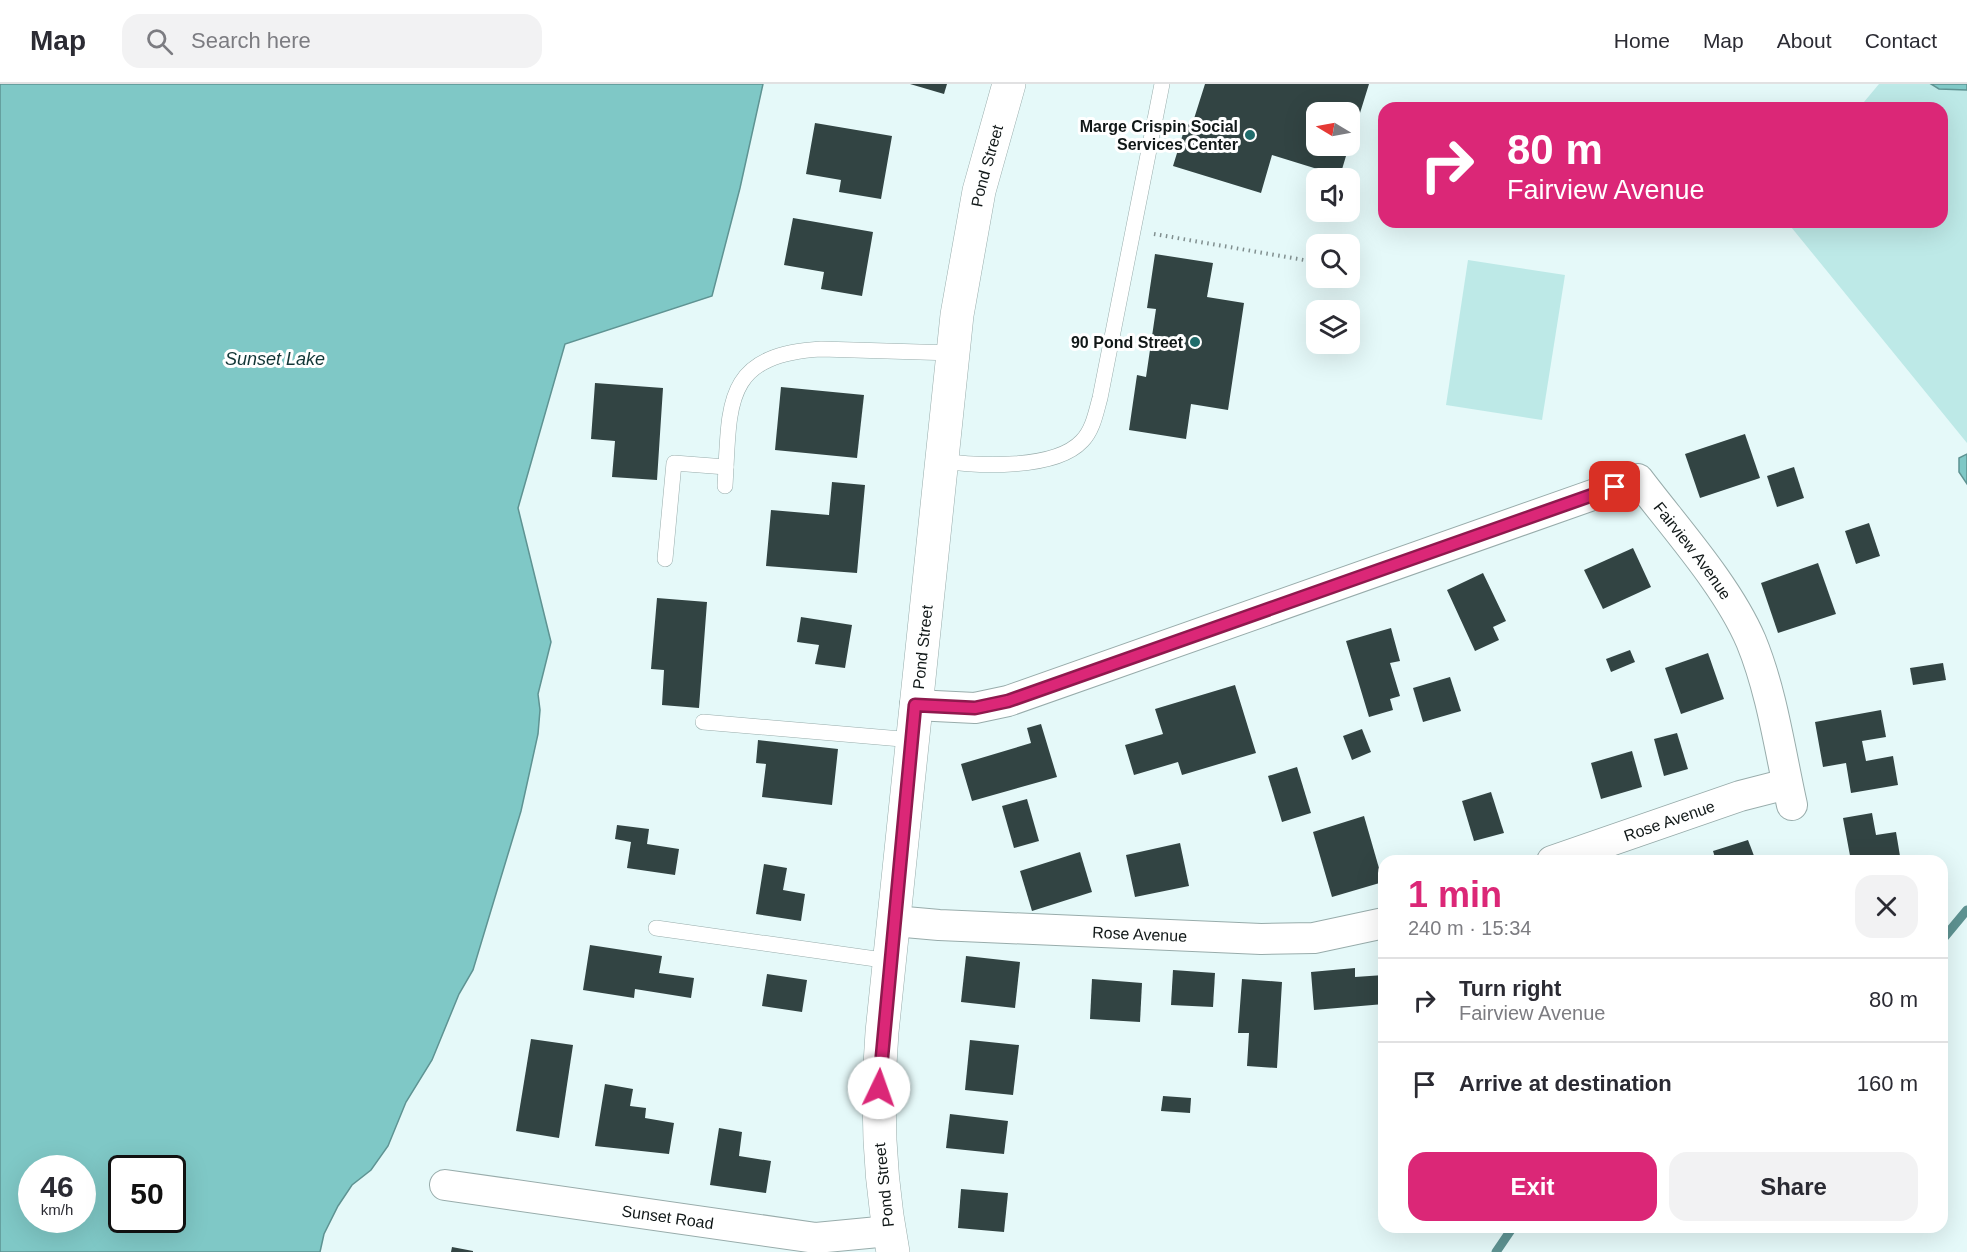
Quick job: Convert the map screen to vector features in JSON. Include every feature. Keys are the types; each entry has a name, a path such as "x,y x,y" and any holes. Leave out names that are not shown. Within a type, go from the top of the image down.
{"main road":[{"name":"Pond Street","path":"891,1242 882,1188 878,1107 879,1070 915,705 953,353 970,231 989,149 1009,84"}],"street":[{"name":"Fairview Avenue","path":"915,705 975,708 1008,701 1638,479 1727,597 1745,628 1763,677 1790,794"},
{"name":"Rose Avenue","path":"1569,855 1740,796 1790,794"},
{"name":"Rose Avenue","path":"894,921 930,925 1261,939 1314,938 1378,924"},
{"name":"Sunset Road","path":"445,1185 800,1236 891,1242"}],"lane":[{"path":"942,461 984,465 1050,458 1063,455 1083,440 1096,415 1162,84"},
{"path":"725,486 729,422 737,388 744,376 767,359 800,350 821,349 953,353"},
{"path":"665,559 674,463 726,466"},
{"path":"703,722 912,740"},
{"path":"656,927 890,961"}],"path":[{"path":"1133,231 1304,260"}],"shaded area":[{"path":"1879,84 1967,84 1967,443 1792,228 1948,228 1948,102 1864,102"},
{"path":"1468,260 1565,275 1542,420 1446,405"}],"water":[{"name":"Sunset Lake","path":"0,84 763,84 740,188 712,296 565,344 518,508 551,642 538,694 540,710 538,734 521,811 473,970 459,994 432,1060 406,1102 388,1146 371,1170 352,1185 338,1206 324,1234 320,1252 0,1252"},
{"path":"1931,84 1967,84 1967,90 1939,89"},
{"path":"1967,454 1967,484 1959,472 1959,458"}],"building":[{"path":"910,84 947,84 944,94"},
{"name":"Marge Crispin Social Services Center","path":"1205,84 1369,84 1360,113 1360,102 1306,102 1306,156 1346,156 1342,168 1314,168 1272,155 1261,193 1173,166 1186,124 1192,125"},
{"path":"815,123 892,136 881,199 839,192 841,180 806,174"},
{"path":"793,218 873,232 862,296 821,289 824,272 784,265"},
{"name":"90 Pond Street","path":"1155,254 1213,263 1207,297 1244,303 1228,410 1191,404 1186,439 1129,430 1137,375 1146,377 1156,309 1147,308"},
{"path":"595,383 663,388 657,480 612,477 615,441 591,439"},
{"path":"781,387 864,395 857,458 775,450"},
{"path":"1745,434 1760,478 1700,498 1685,454"},
{"path":"1794,467 1804,498 1777,507 1767,476"},
{"path":"832,482 865,485 857,573 766,566 771,510 829,515"},
{"path":"1869,523 1880,556 1856,564 1845,531"},
{"path":"1633,548 1651,587 1603,609 1584,570"},
{"path":"1818,563 1836,614 1778,633 1761,583"},
{"path":"1483,573 1506,621 1493,627 1499,640 1475,651 1447,590"},
{"path":"657,598 707,602 699,708 662,705 664,670 651,669"},
{"path":"801,617 852,625 845,668 815,664 819,645 797,642"},
{"path":"1391,628 1400,661 1390,663 1400,696 1390,699 1393,710 1369,717 1346,641"},
{"path":"1630,650 1635,662 1611,672 1606,659"},
{"path":"1708,653 1724,699 1681,714 1665,668"},
{"path":"1943,663 1946,680 1913,685 1910,668"},
{"path":"1450,677 1461,711 1423,722 1413,688"},
{"path":"1235,685 1256,753 1182,775 1178,762 1134,775 1125,745 1163,734 1155,709"},
{"path":"1881,710 1886,737 1862,741 1866,761 1893,756 1898,785 1851,793 1846,763 1823,767 1815,722"},
{"path":"1041,724 1057,777 972,801 961,764 1031,743 1027,728"},
{"path":"1362,729 1371,752 1352,760 1343,736"},
{"path":"1677,733 1688,769 1664,776 1654,739"},
{"path":"758,740 838,749 832,805 762,797 766,764 756,763"},
{"path":"1632,751 1642,787 1601,799 1591,763"},
{"path":"1297,767 1311,813 1282,822 1268,776"},
{"path":"1491,792 1504,833 1474,841 1462,801"},
{"path":"1027,799 1039,841 1014,848 1002,806"},
{"path":"1872,813 1876,835 1896,832 1900,855 1850,855 1843,818"},
{"path":"1364,816 1378,865 1378,883 1332,897 1313,832"},
{"path":"617,825 649,829 647,844 679,849 675,875 627,868 631,842 615,839"},
{"path":"1748,840 1754,855 1714,855 1713,851"},
{"path":"1180,843 1189,886 1135,897 1126,855"},
{"path":"1080,852 1092,892 1032,911 1020,871"},
{"path":"764,864 787,868 783,890 805,894 801,921 756,914"},
{"path":"590,945 662,956 659,973 694,978 691,998 635,989 634,998 583,990"},
{"path":"966,956 1020,962 1015,1008 961,1002"},
{"path":"1355,968 1355,977 1378,975 1378,1005 1314,1010 1311,972"},
{"path":"1173,970 1215,973 1213,1007 1171,1005"},
{"path":"767,974 807,980 802,1012 762,1006"},
{"path":"1092,979 1142,983 1140,1022 1090,1019"},
{"path":"1242,979 1282,982 1277,1068 1247,1066 1249,1033 1238,1033"},
{"path":"531,1039 573,1045 559,1138 516,1131"},
{"path":"970,1040 1019,1045 1013,1095 965,1090"},
{"path":"605,1084 633,1089 630,1106 646,1108 645,1118 674,1123 669,1154 595,1146"},
{"path":"1163,1096 1191,1098 1190,1113 1161,1111"},
{"path":"950,1114 1008,1121 1004,1154 946,1148"},
{"path":"719,1128 742,1132 739,1156 771,1161 766,1193 710,1185"},
{"path":"961,1189 1008,1193 1004,1232 958,1228"},
{"path":"452,1247 473,1251 473,1252 451,1252"}],"waterway":[{"path":"1948,933 1967,910"},
{"path":"1496,1252 1509,1233"}],"place":[{"name":"Marge Crispin Social Services Center","path":"1250,135"},
{"name":"90 Pond Street","path":"1195,342"}],"route":[{"path":"879,1088 882,1032 915,705 957,709 975,708 1008,701 1615,487"}]}
